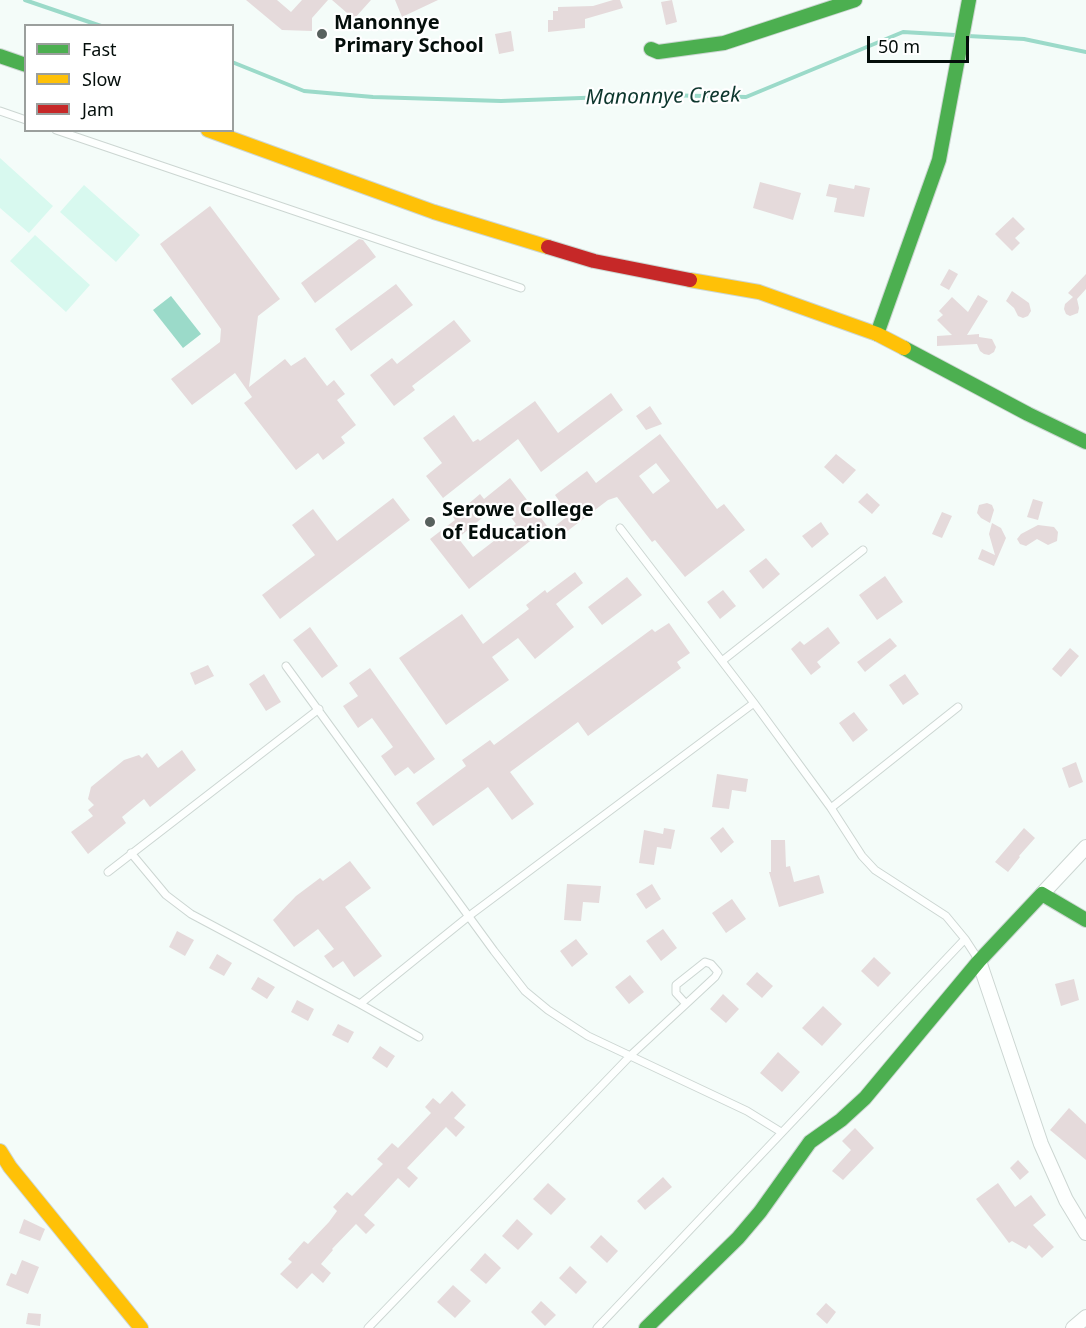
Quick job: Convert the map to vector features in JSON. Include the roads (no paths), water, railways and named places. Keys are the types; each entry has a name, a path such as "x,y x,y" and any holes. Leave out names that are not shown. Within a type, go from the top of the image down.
{"street":[{"path":"651,49 658,52 724,43 855,0"},
{"path":"877,334 939,160 968,6"},
{"path":"0,56 24,64"},
{"path":"214,132 434,212 594,261 649,273 759,291 877,334 1086,442"},
{"path":"646,1328 738,1238 760,1212 810,1142 841,1120 865,1098 979,961 1086,847"},
{"path":"1042,894 1086,920"},
{"path":"979,961 1041,1144 1066,1200 1086,1233"},
{"path":"0,1151 5,1172 141,1328"},
{"path":"1074,1328 1086,1317"}],"lane":[{"path":"0,111 24,119"},
{"path":"62,132 521,288"},
{"path":"620,528 754,703 831,808 862,856 870,865 946,916 979,961"},
{"path":"722,661 863,550"},
{"path":"286,666 525,991 588,1036 747,1111 781,1132"},
{"path":"360,1004 469,916 754,703"},
{"path":"831,808 958,707"},
{"path":"108,872 319,709"},
{"path":"131,853 166,895 190,914 419,1037"},
{"path":"597,1328 965,939"},
{"path":"368,1328 631,1055 686,1004 715,977 718,972 711,964 705,962 676,985 676,993 686,1004"}],"waterway":[{"name":"Manonnye Creek","path":"25,0 95,24"},
{"name":"Manonnye Creek","path":"234,63 304,91 373,97 501,101 661,95 746,97 903,32 955,35"},
{"name":"Manonnye Creek","path":"968,36 1024,39 1086,52"}],"place":[{"name":"Manonnye Primary School","path":"322,34"},
{"name":"Serowe College of Education","path":"430,522"}]}
